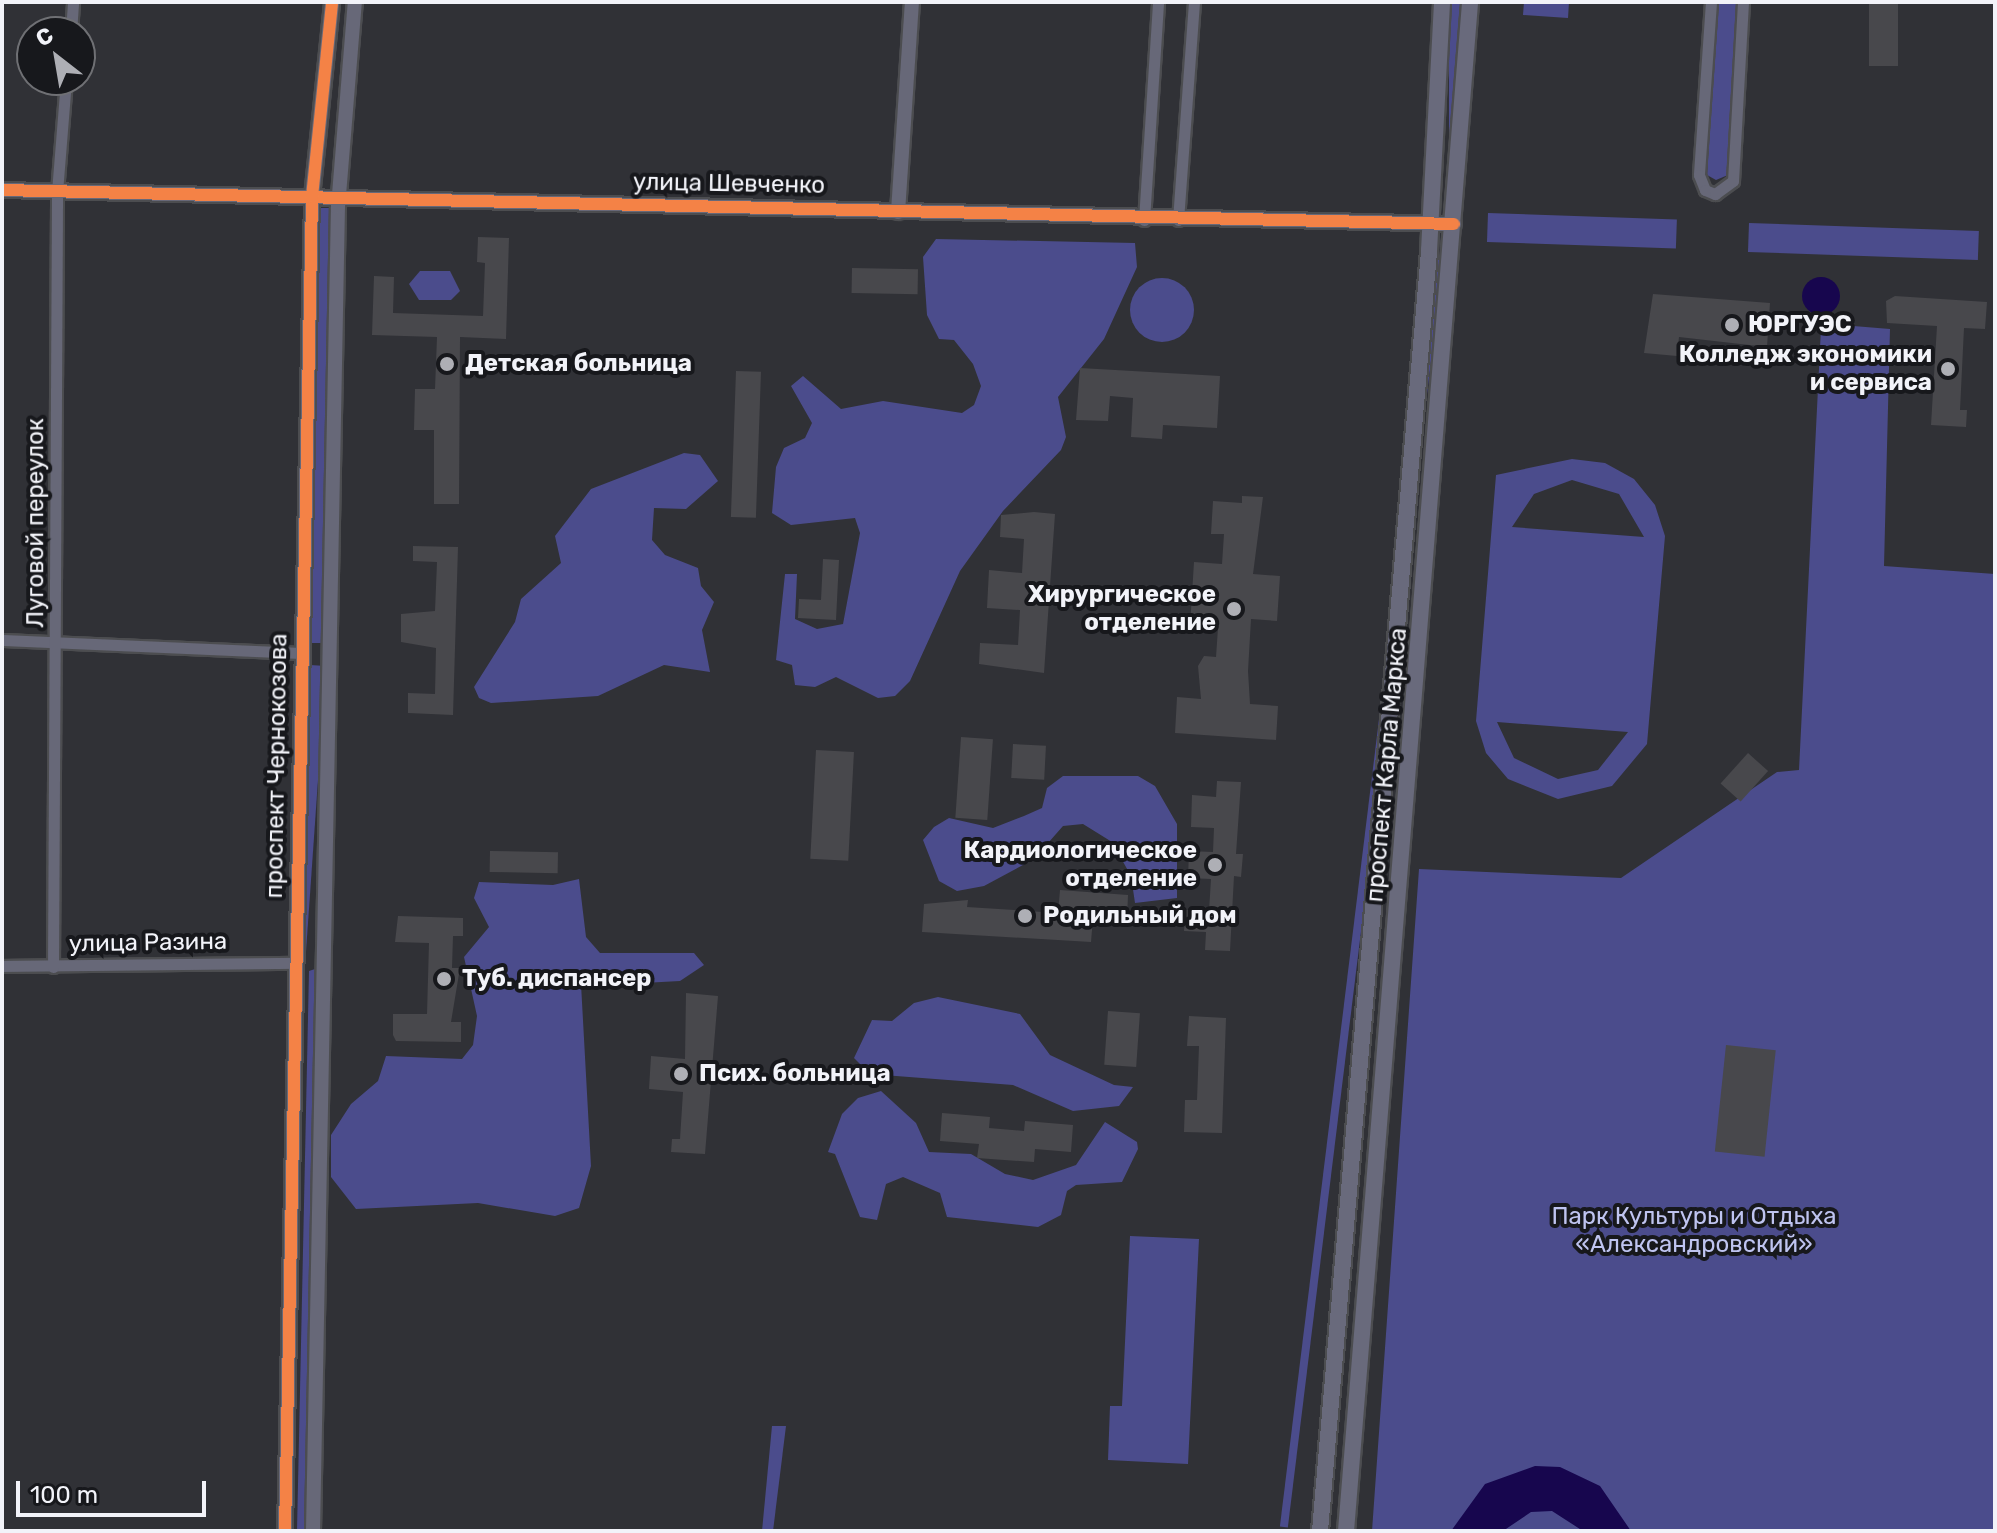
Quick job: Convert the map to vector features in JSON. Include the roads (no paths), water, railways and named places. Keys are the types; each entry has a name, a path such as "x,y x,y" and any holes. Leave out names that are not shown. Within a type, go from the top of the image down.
{"main road":[{"name":"проспект Карла Маркса","path":"1320,1531 1431,224 1442,2"},
{"name":"проспект Карла Маркса","path":"1346,1531 1470,2"}],"street":[{"name":"проспект Чернокозова","path":"285,1531 312,197 332,2"},
{"name":"проспект Чернокозова","path":"313,1531 338,197 355,2"},
{"path":"898,212 912,2"},
{"path":"1144,220 1158,2"},
{"path":"1178,220 1194,2"},
{"path":"1711,2 1699,175 1705,190 1715,194 1733,181 1743,2"},
{"name":"Луговой переулок","path":"53,967 58,642 57,192 65,96"},
{"name":"улица Шевченко","path":"2,190 1144,220 1454,224"},
{"path":"2,640 301,653"},
{"name":"улица Разина","path":"2,966 295,963"}],"place":[{"name":"ЮРГУЭС","path":"1732,325"},
{"name":"Детская больница","path":"447,364"},
{"name":"Колледж экономики и сервиса","path":"1948,369"},
{"name":"Хирургическое отделение","path":"1234,609"},
{"name":"Кардиологическое отделение","path":"1215,865"},
{"name":"Родильный дом","path":"1025,916"},
{"name":"Туб. диспансер","path":"444,979"},
{"name":"Псих. больница","path":"681,1074"}],"park label":[{"name":"Парк Культуры и Отдыха «Александровский»","path":"1694,1231"}]}
